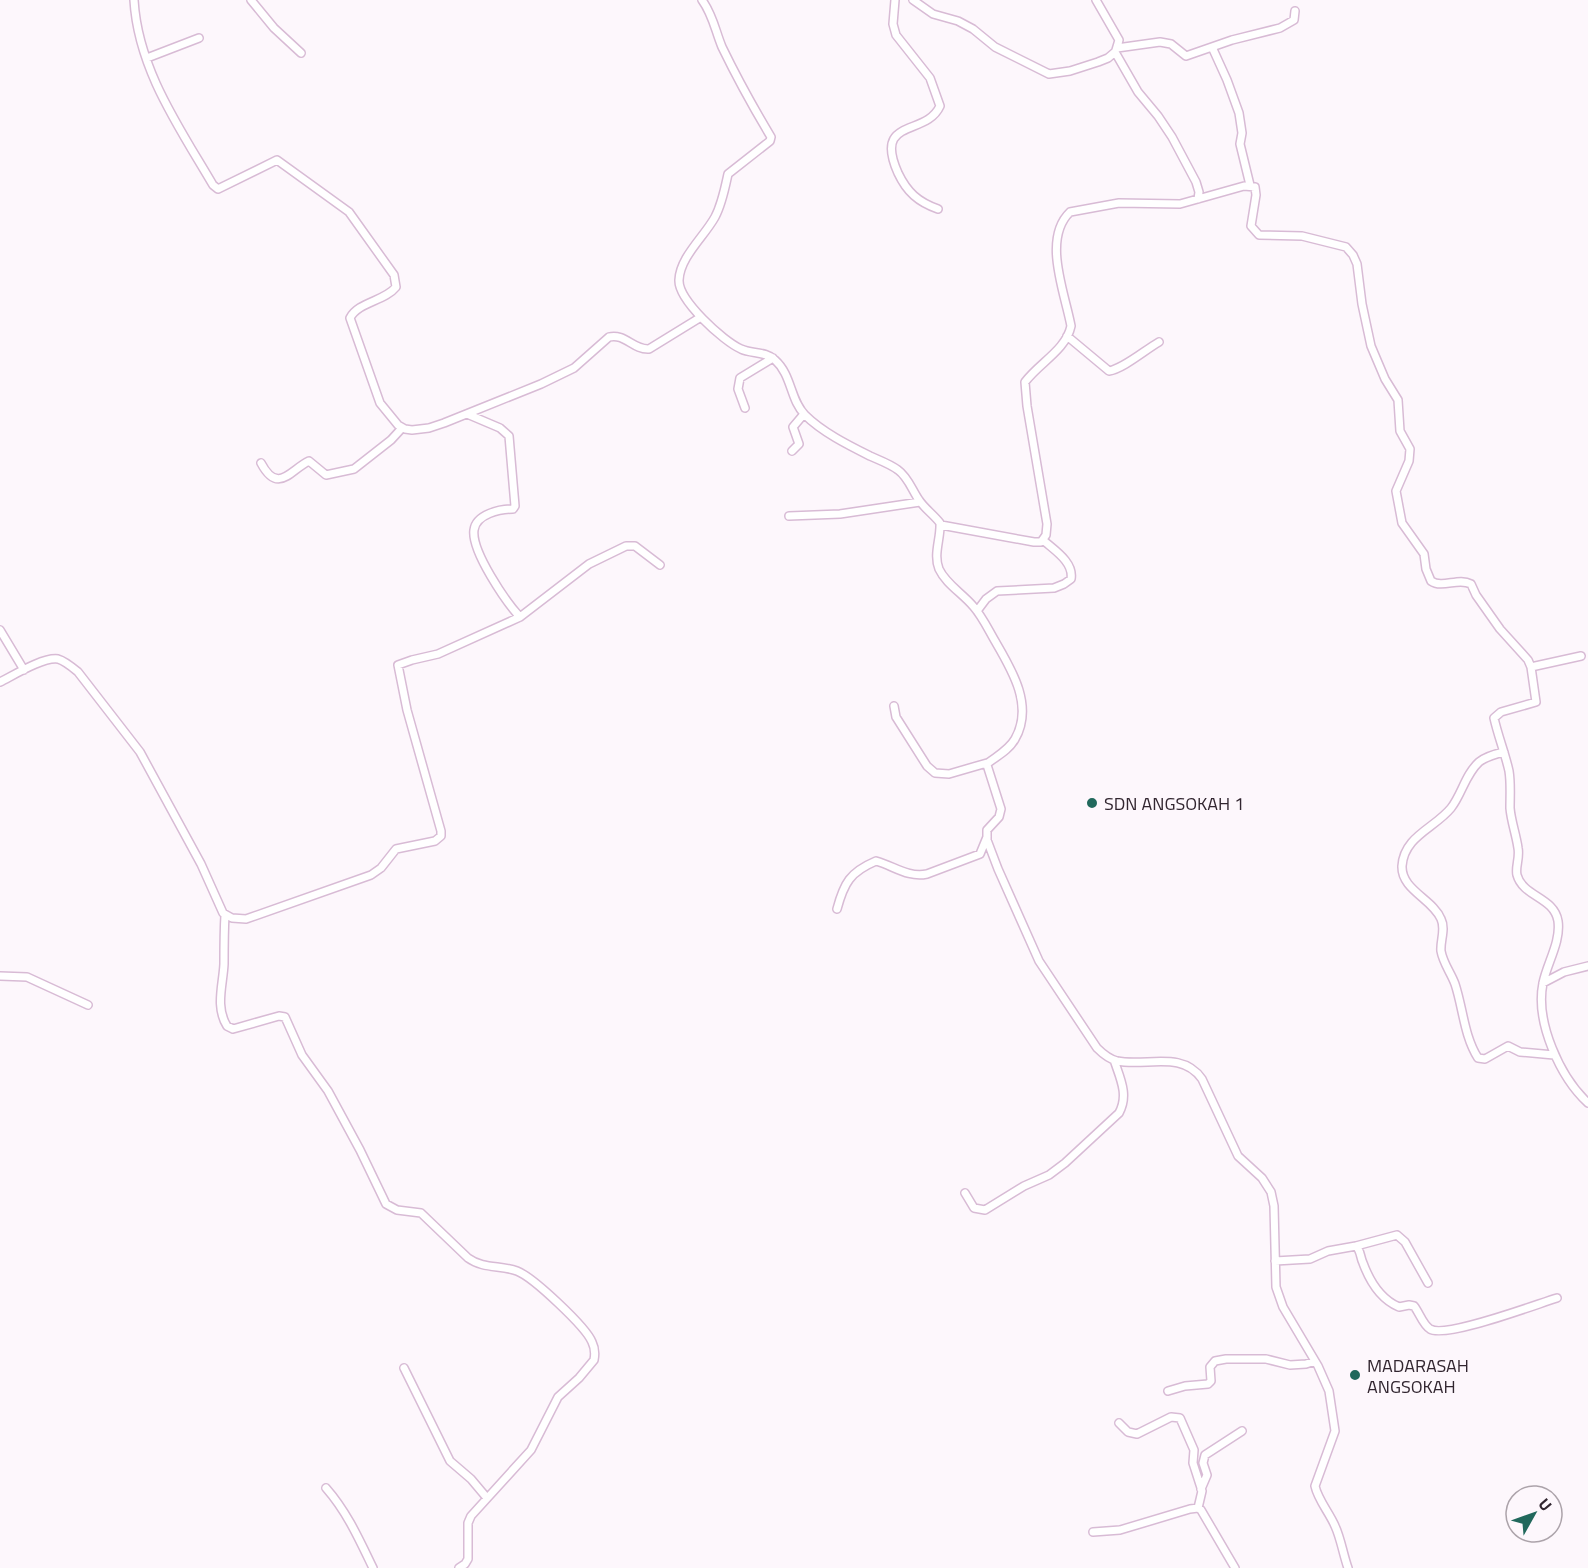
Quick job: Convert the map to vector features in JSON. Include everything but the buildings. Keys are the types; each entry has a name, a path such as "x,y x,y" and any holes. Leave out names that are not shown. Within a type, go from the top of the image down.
{"street":[{"path":"134,0 135,24 142,50 164,103 213,185 218,189 277,160 349,212 394,275 396,286 391,293 358,309 350,318 380,403 402,428 412,430 429,428 541,384 574,368 609,337 624,338 636,347 649,349 701,317"},
{"path":"251,0 274,28 301,53"},
{"path":"702,0 712,15 723,48 746,96 771,137 770,141 728,174 717,214 681,270 680,291 701,317 741,349 773,358 785,373 800,409 815,424 897,469 906,478 920,502 941,525 938,543 939,567 950,583 977,611 1014,673 1019,688 1023,718 1013,743 987,764 949,774 934,773 927,766 896,717 894,706"},
{"path":"895,0 893,24 896,35 930,78 940,106 935,114 900,133 891,142 890,153 899,176 914,198 938,209"},
{"path":"913,0 933,14 957,21 973,29 995,47 1048,74 1070,71 1098,62 1108,58 1116,50 1119,40 1096,0"},
{"path":"1116,50 1160,42 1171,44 1186,56 1212,46 1280,28 1294,20 1295,11"},
{"path":"147,58 199,38"},
{"path":"1212,46 1239,113 1240,144 1250,185"},
{"path":"1116,50 1138,92 1172,137 1197,182 1198,199"},
{"path":"941,525 1021,541 1043,540 1046,535 1047,524 1024,382 1060,346 1068,336 1071,326 1058,269 1056,241 1068,214 1079,209 1119,203 1170,206 1250,185 1255,187 1256,191 1251,226 1259,235 1302,236 1346,247 1357,264 1362,304 1371,346 1385,379 1398,400 1400,431 1410,449 1409,461 1396,491 1402,523 1424,554 1426,569 1431,581 1438,585 1464,581 1471,584 1500,629 1531,667 1536,702 1494,716 1510,781 1512,821 1520,858 1516,873 1525,888 1545,900 1558,919 1554,950 1543,983 1543,1010 1554,1055 1575,1090 1588,1103"},
{"path":"1068,336 1109,371 1122,368 1159,342"},
{"path":"745,408 738,389 740,378 773,358"},
{"path":"467,414 500,428 509,436 515,506 513,509 489,513 476,525 474,530 479,552 506,603 520,617"},
{"path":"792,451 799,444 793,427 804,414"},
{"path":"261,463 267,473 274,478 283,478 294,473 309,461 326,475 348,471 382,448 402,428"},
{"path":"789,516 840,514 920,502"},
{"path":"977,611 986,599 997,591 1054,588 1071,579 1069,565 1043,540"},
{"path":"225,915 246,919 371,875 381,868 396,849 438,839 441,831 407,710 398,665 438,654 520,617 589,564 630,545 642,550 660,565"},
{"path":"0,630 24,670"},
{"path":"1531,667 1581,656"},
{"path":"0,682 48,660 57,659 70,665 85,679 140,752 201,864 225,915 224,967 220,999 227,1026 233,1029 279,1016 285,1017 302,1055 328,1091 386,1204 397,1210 421,1213 468,1258 477,1263 521,1273 555,1301 582,1328 593,1343 594,1360 579,1378 558,1396 531,1450 471,1516 468,1523 468,1558 459,1568"},
{"path":"1504,752 1492,754 1474,767 1452,807 1416,838 1403,861 1403,873 1412,888 1430,904 1442,920 1441,951 1455,986 1470,1043 1478,1058 1485,1059 1508,1046 1520,1052 1554,1055"},
{"path":"987,764 1001,809 999,817 987,830 987,837 1006,889 1039,961 1089,1038 1102,1053 1114,1060 1177,1062 1200,1076 1238,1156 1262,1178 1271,1192 1274,1206 1276,1287 1283,1307 1315,1361 1329,1391 1335,1426 1316,1486 1317,1494 1337,1530 1347,1568"},
{"path":"837,909 847,881 856,871 867,865 876,861 904,873 920,876 980,854 987,837"},
{"path":"1543,983 1564,972 1588,966"},
{"path":"0,976 27,977 88,1005"},
{"path":"965,1193 974,1208 985,1210 1024,1186 1049,1175 1065,1163 1119,1113 1123,1106 1124,1091 1114,1060"},
{"path":"1275,1261 1310,1259 1328,1251 1398,1235 1428,1283"},
{"path":"1356,1246 1376,1290 1396,1306 1414,1306 1431,1330 1457,1330 1557,1298"},
{"path":"1168,1391 1185,1386 1208,1384 1211,1381 1210,1366 1218,1360 1259,1358 1290,1365 1315,1361"},
{"path":"404,1368 450,1461 488,1498"},
{"path":"1119,1423 1128,1432 1137,1434 1171,1417 1180,1418 1194,1450 1193,1463 1201,1489"},
{"path":"1198,1508 1201,1489 1207,1475 1203,1463 1205,1455 1242,1431"},
{"path":"326,1488 350,1521 373,1568"},
{"path":"1093,1532 1120,1530 1183,1510 1198,1508"},
{"path":"1198,1508 1235,1568"}],"place":[{"name":"SDN ANGSOKAH 1","path":"1092,803"},
{"name":"MADARASAH ANGSOKAH","path":"1355,1375"}]}
